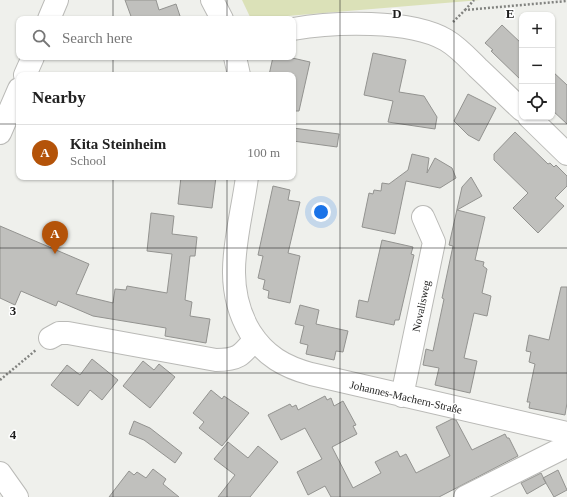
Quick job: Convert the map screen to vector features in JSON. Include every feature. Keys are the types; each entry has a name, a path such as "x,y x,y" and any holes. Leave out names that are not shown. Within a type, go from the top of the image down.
{"street":[{"path":"50,16 57,0"},
{"path":"212,0 220,16"},
{"path":"296,28 309,26 350,24 378,25 416,29 439,36 462,52 519,107"},
{"path":"26,72 32,60"},
{"path":"236,60 238,72"},
{"path":"0,132 16,96"},
{"path":"532,120 567,154"},
{"name":"Johannes-Machern-Straße","path":"247,180 234,262 233,280 237,304 244,321 255,339 274,358 294,370 567,433"},
{"name":"Novalisweg","path":"402,396 434,242 423,217"},
{"path":"50,338 59,333 68,333 216,360 235,359 242,355 255,339"},
{"path":"465,497 567,446"},
{"path":"0,473 17,497"}],"path":[{"path":"439,36 474,0"},
{"path":"465,10 567,1"},
{"path":"0,380 50,338"}],"green space":[{"path":"242,0 481,0 287,16 250,16"}],"building":[{"path":"125,0 156,0 159,10 176,4 180,16 131,16"},
{"path":"502,25 519,41 519,78 491,51 493,50 485,43"},
{"path":"373,53 406,60 399,92 424,96 437,117 435,129 388,122 393,101 364,95"},
{"path":"296,59 310,62 299,111 296,111 296,72 270,72 272,60"},
{"path":"555,74 567,85 567,124 555,113"},
{"path":"468,94 496,108 479,141 468,135 454,121"},
{"path":"296,128 339,134 337,147 296,141"},
{"path":"515,132 548,164 550,163 554,167 556,165 567,176 567,186 555,198 564,206 538,233 513,208 528,193 494,160 494,154"},
{"path":"412,154 429,158 427,173 435,158 452,168 456,178 440,188 406,181 395,234 362,227 369,193 373,194 374,190 381,191 382,183 389,184 408,170"},
{"path":"471,177 482,196 457,210 485,217 475,260 484,262 483,266 487,269 482,293 491,296 487,316 474,313 464,358 477,361 470,393 435,385 439,368 423,365 426,349 433,351 453,246 449,245 462,187"},
{"path":"181,180 216,180 212,208 178,204"},
{"path":"273,186 290,190 288,200 300,202 288,253 300,256 290,303 268,298 269,291 263,289 265,280 258,278 263,256 258,255"},
{"path":"151,213 174,216 172,234 197,237 195,256 190,256 185,300 192,302 190,316 210,319 206,343 165,336 166,328 93,316 58,301 56,306 21,291 15,305 0,298 0,226 89,264 76,294 113,303 115,289 126,290 127,286 167,293 172,254 147,251"},
{"path":"382,240 413,247 411,254 414,255 399,320 395,320 394,325 356,317 359,300 368,302"},
{"path":"561,287 567,287 567,403 565,415 529,408 530,402 527,402 535,364 529,362 531,352 526,351 529,335 549,340"},
{"path":"300,305 319,310 316,324 348,331 343,352 336,351 334,360 306,354 308,345 300,343 304,326 295,324"},
{"path":"92,359 118,380 102,400 90,390 78,406 51,385 67,365 80,375"},
{"path":"143,361 154,370 159,364 175,377 150,408 123,386"},
{"path":"211,390 222,399 224,396 249,413 222,446 199,428 204,422 193,413"},
{"path":"325,396 327,400 331,398 334,406 343,401 356,425 353,426 357,434 332,447 353,488 381,473 375,462 397,451 400,457 406,454 416,473 450,456 436,427 452,419 456,420 472,450 505,434 507,438 509,438 518,456 439,497 331,497 325,486 308,495 297,472 322,459 305,428 281,440 268,415 290,404 292,407 296,405 298,410"},
{"path":"134,421 150,428 182,453 175,463 144,440 129,434"},
{"path":"228,442 248,458 258,446 278,462 250,497 218,497 235,475 214,459"},
{"path":"153,469 166,479 163,484 179,497 109,497 129,471 134,475 137,472 146,478"},
{"path":"558,470 567,490 554,497 543,478"},
{"path":"541,473 546,483 527,494 521,483"}],"place":[{"name":"Kita Steinheim","path":"55,254"}]}
